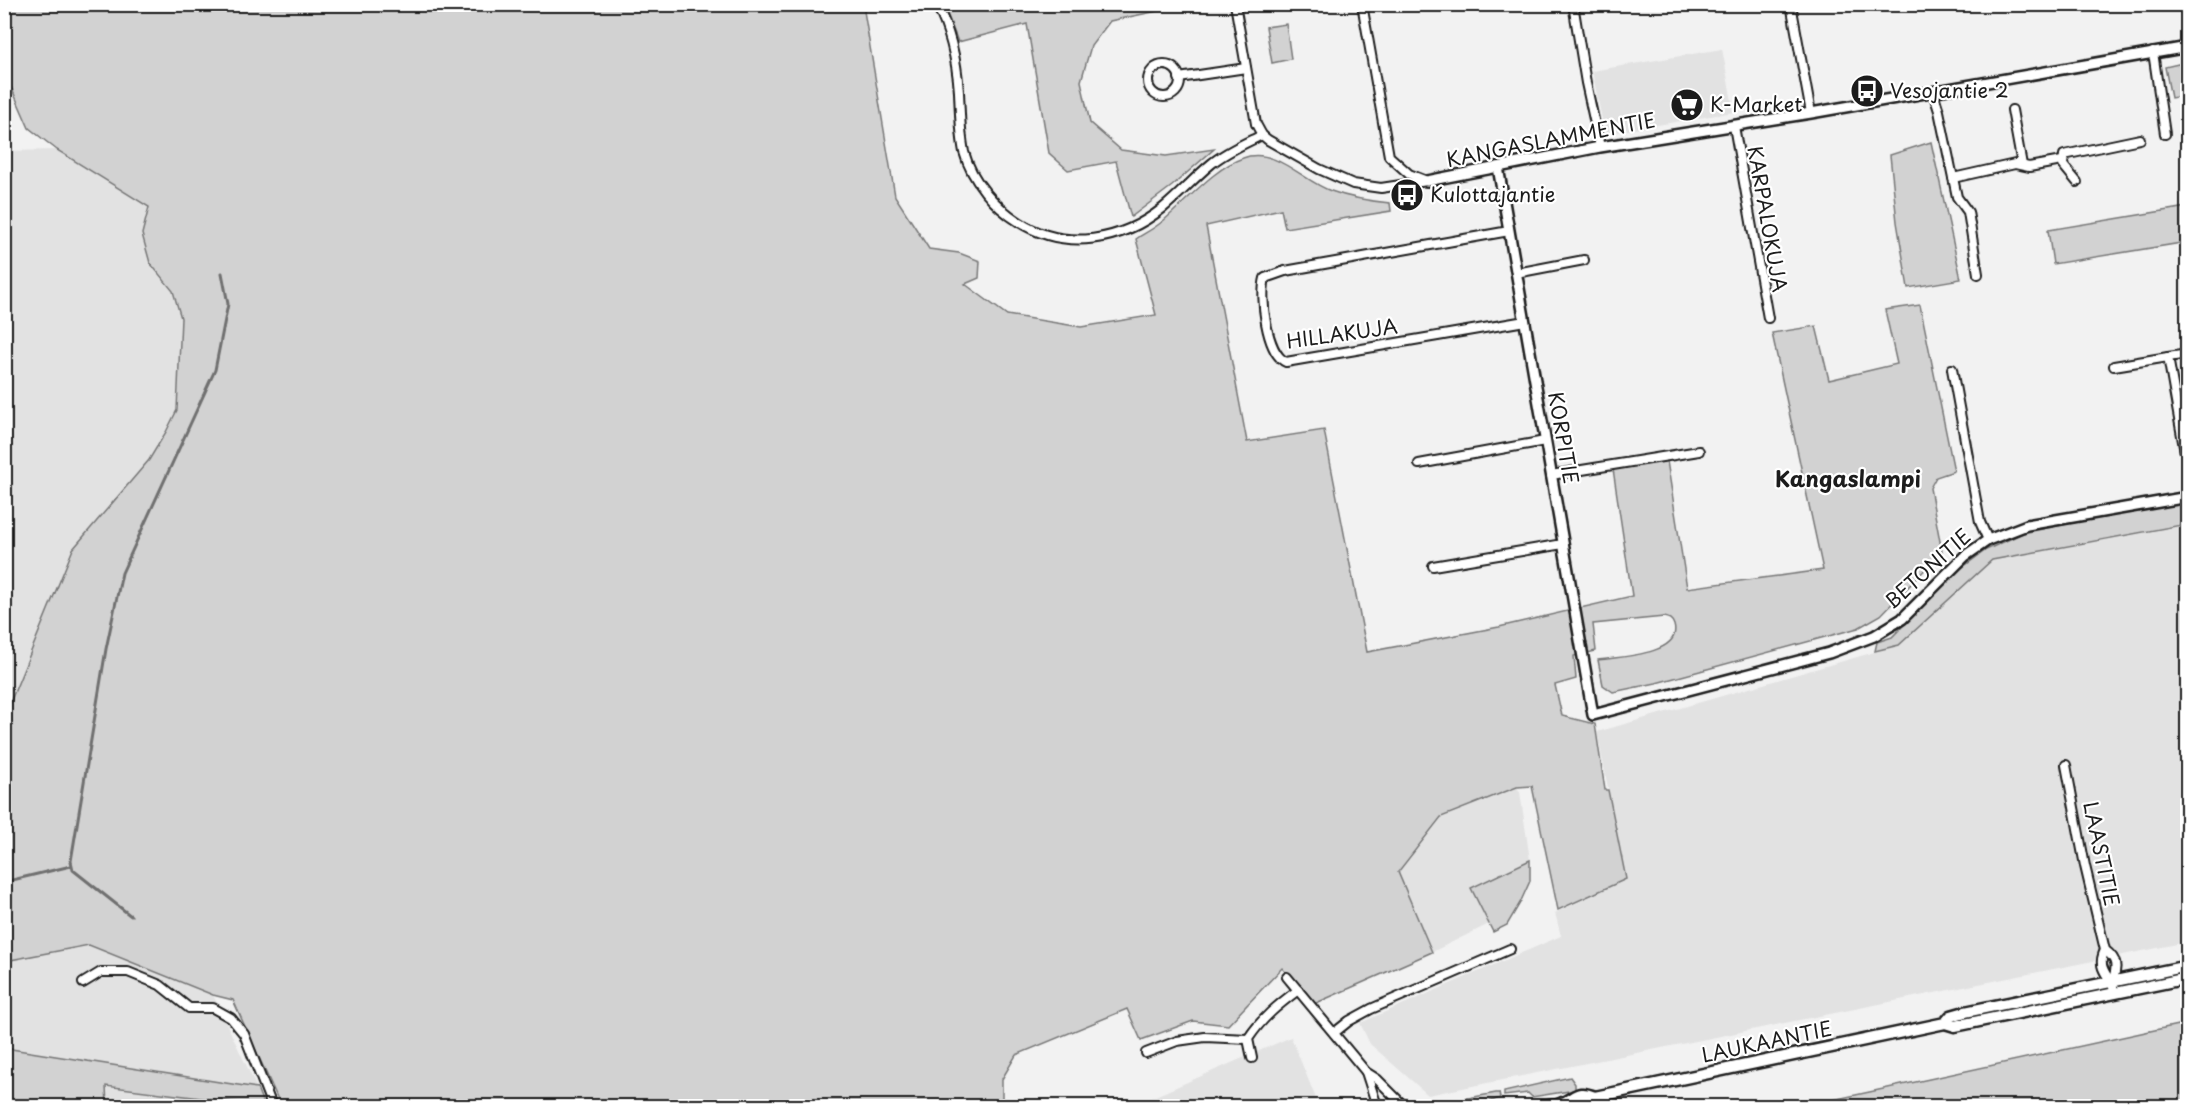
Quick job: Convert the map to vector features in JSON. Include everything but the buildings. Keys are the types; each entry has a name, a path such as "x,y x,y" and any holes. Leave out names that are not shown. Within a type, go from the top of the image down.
{"main road":[{"name":"LAUKAANTIE","path":"1946,1023 1951,1016 1965,1012 2187,966"},
{"name":"LAUKAANTIE","path":"1549,1107 1563,1103 1572,1096 1587,1094 1595,1096 1946,1023 1955,1026 2187,978"},
{"path":"1390,1107 1405,1106"}],"street":[{"path":"936,4 944,18 954,51 965,153 976,179 987,195 1004,212 1030,229 1071,240 1098,239 1119,234 1141,223 1163,208 1231,149 1262,135 1257,124 1236,4"},
{"path":"1362,4 1389,156 1409,174 1427,181"},
{"path":"1573,4 1586,83 1600,147"},
{"path":"1791,4 1811,113"},
{"name":"KANGASLAMMENTIE","path":"1262,135 1330,175 1353,184 1381,188 1498,168 1600,147 1811,113 2187,47"},
{"path":"2153,52 2165,134"},
{"path":"1157,67 1171,67 1179,78 1178,88 1171,96 1156,95 1149,87 1150,74 1157,67"},
{"path":"1179,78 1246,68"},
{"path":"1932,92 1957,197 1968,212 1978,274"},
{"path":"2012,110 2022,165"},
{"name":"KARPALOKUJA","path":"1734,126 1768,318"},
{"path":"2077,182 2063,165 2064,155 2140,139"},
{"path":"1953,178 2015,164 2029,167 2062,161"},
{"name":"KORPITIE","path":"1498,168 1593,715"},
{"name":"HILLAKUJA","path":"1509,231 1285,271 1265,278 1262,290 1270,339 1279,359 1286,362 1525,321"},
{"path":"1516,273 1584,260"},
{"path":"2114,366 2187,354"},
{"path":"2168,357 2187,470"},
{"path":"1952,369 1980,522 1988,540"},
{"path":"1419,464 1545,441"},
{"path":"1551,475 1699,451"},
{"name":"BETONITIE","path":"1593,715 1829,653 1874,636 1902,619 1965,556 1988,540 2027,525 2187,497"},
{"path":"1433,566 1563,544"},
{"name":"LAASTITIE","path":"2066,765 2085,866 2105,950 2116,964 2112,981 2115,993"},
{"path":"1334,1033 1349,1021 1371,1009 1509,949"},
{"name":"LAASTITIE","path":"2105,950 2101,959 2102,967 2112,981"},
{"path":"83,983 101,972 128,972 160,985 189,1008 213,1008 231,1018 244,1034 272,1107"},
{"path":"1287,977 1366,1072 1377,1079 1405,1106"},
{"path":"1252,1058 1248,1039 1267,1014 1298,990"},
{"path":"1146,1053 1186,1040 1205,1037 1248,1039"},
{"path":"1366,1072 1377,1107"}],"shaded area":[{"path":"954,4 1186,5 1110,21 1091,46 1081,81 1090,123 1121,150 1166,156 1214,149 1172,186 1131,217 1116,161 1068,170 1049,153 1027,24 958,42 945,8"},
{"path":"5,5 871,5 864,11 895,196 929,249 959,253 980,261 979,278 965,284 1007,315 1081,327 1156,315 1136,239 1163,221 1211,177 1243,158 1266,157 1278,161 1331,191 1345,196 1390,203 1391,211 1285,228 1281,209 1206,226 1247,442 1324,430 1367,652 1499,627 1632,596 1613,469 1667,461 1687,588 1823,570 1772,333 1816,326 1829,380 1897,364 1885,310 1920,305 1954,471 1936,477 1930,488 1942,552 1881,615 1858,628 1656,683 1613,692 1603,685 1598,660 1633,656 1659,648 1669,643 1674,635 1674,625 1670,619 1664,617 1593,624 1596,651 1574,656 1576,679 1555,685 1562,716 1595,724 1605,790 1608,790 1626,879 1558,910 1532,786 1517,787 1441,817 1398,872 1432,952 1314,1004 1282,968 1228,1025 1193,1021 1141,1040 1127,1009 1016,1055 1002,1079 1002,1106 281,1106 233,1000 213,995 89,945 5,961 5,715 73,549 149,460 177,410 181,318 173,291 150,263 142,234 149,207 57,150 29,128 5,73"},
{"path":"1286,24 1291,59 1272,63 1266,27"},
{"path":"1722,49 1734,112 1605,134 1592,71"},
{"path":"2187,62 2187,95 2171,98 2165,67"},
{"path":"1931,142 1961,279 1908,288 1897,222 1890,155"},
{"path":"57,150 149,207 181,318 176,428 5,715 5,151"},
{"path":"2187,207 2187,242 2053,264 2048,230"},
{"path":"2187,503 2187,524 1992,560 1899,645 1875,651 1877,642 1892,637 1955,573 1986,550 2023,533"},
{"path":"2187,524 2187,942 1428,1095 1370,1044 1360,1023 1561,936 1555,913 1626,879 1597,732 1899,645 1992,560"},
{"path":"1517,787 1520,792 1530,860 1472,888 1489,924 1432,952 1398,872 1441,817"},
{"path":"1530,860 1530,881 1520,903 1507,925 1493,932 1471,888"},
{"path":"89,945 213,995 257,1088 5,1048 4,961"},
{"path":"2187,1023 2187,1106 1805,1106"},
{"path":"1291,1037 1319,1106 1147,1106 1144,1101"},
{"path":"5,1048 257,1088 264,1106 106,1086 107,1106 52,1106 5,1100"},
{"path":"1570,1077 1575,1084 1575,1090 1532,1097 1528,1093 1504,1096 1504,1092"},
{"path":"106,1086 264,1106 107,1106"},
{"path":"1499,1093 1500,1098 1491,1101 1492,1106 1424,1106"}],"waterway":[{"path":"131,916 73,870 71,861 106,649 122,573 215,370 228,304 222,273"},
{"path":"4,882 71,866"}],"place":[{"name":"Vesojantie 2","path":"1867,91"},
{"name":"K-Market","path":"1687,105"},
{"name":"Kulottajantie","path":"1407,195"}],"district":[{"name":"Kangaslampi","path":"1848,479"}]}
